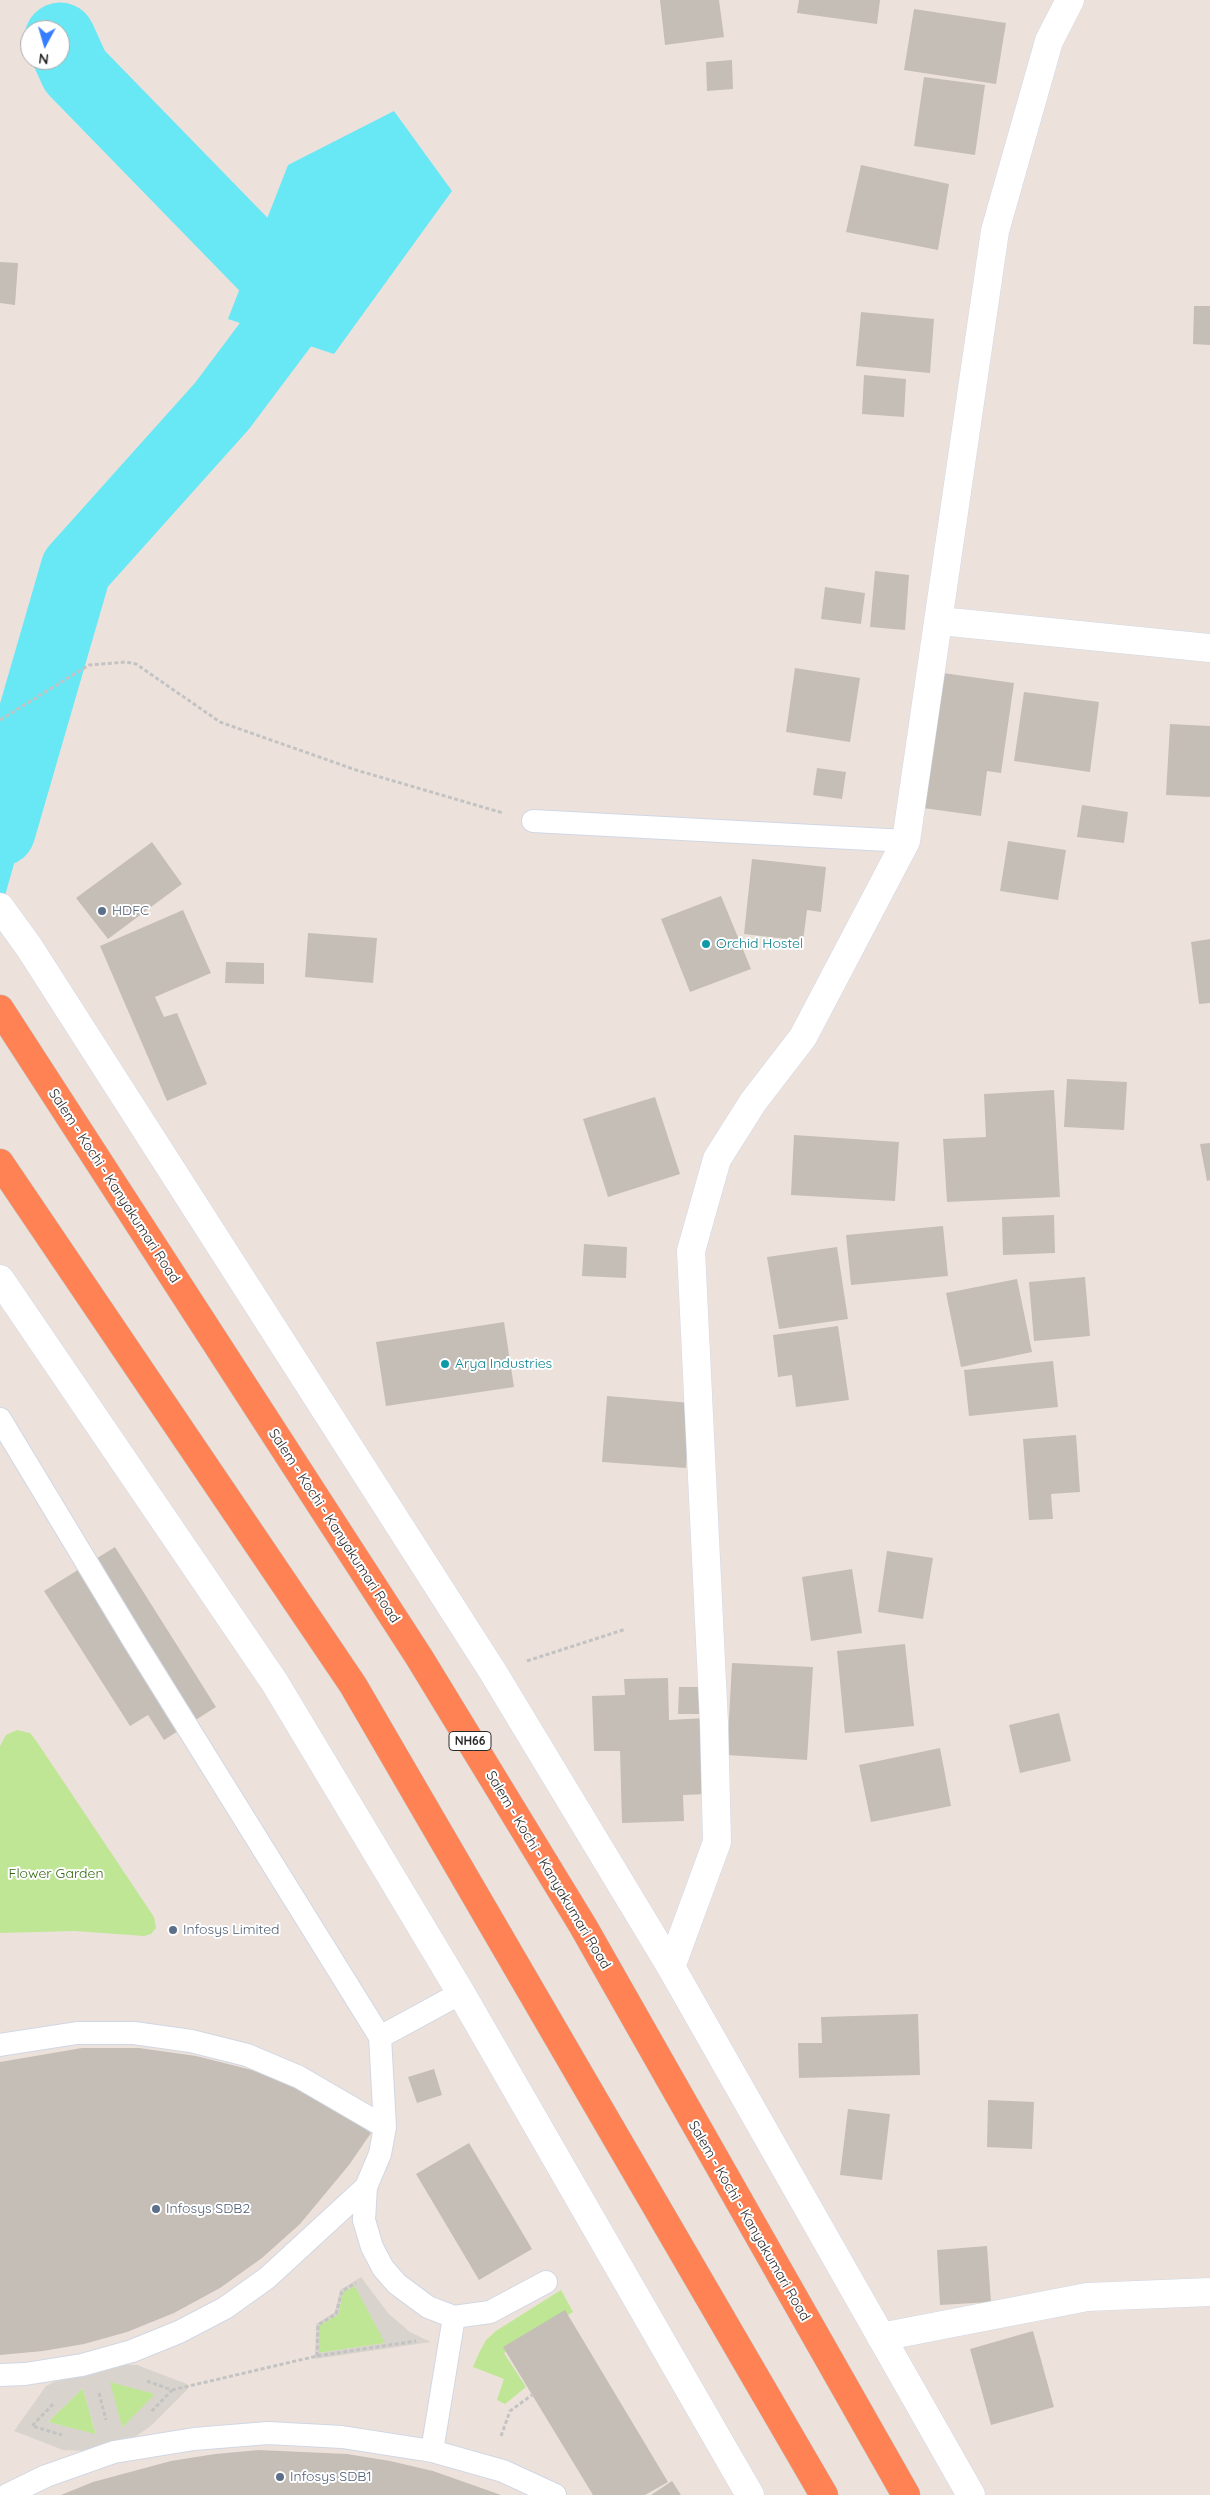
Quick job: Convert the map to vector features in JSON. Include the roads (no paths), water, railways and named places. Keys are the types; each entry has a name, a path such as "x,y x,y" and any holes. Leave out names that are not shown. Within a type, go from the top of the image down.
{"highway":[{"name":"Salem - Kochi - Kanyakumari Road","path":"0,1009 419,1656 583,1926 906,2495"},
{"path":"0,1163 353,1685 824,2495"}],"street":[{"path":"671,1967 717,1842 714,1723 690,1250 717,1159 753,1102 803,1038 906,841 940,621 995,231 1049,41 1070,0"},
{"path":"940,621 1210,648"},
{"path":"0,907 29,948 493,1672 671,1967 971,2495"},
{"path":"0,1280 275,1683 461,1993 750,2495"},
{"path":"882,2337 1087,2297 1210,2292"}],"lane":[{"path":"533,821 906,841"},
{"path":"0,1419 134,1641 380,2037 385,2127 380,2154 366,2187 364,2220 372,2247 383,2268 397,2284 452,2326"},
{"path":"380,2037 461,1993"},
{"path":"0,2045 77,2033 134,2033 191,2041 247,2055 299,2076 385,2127"},
{"path":"0,2375 25,2374 91,2363 132,2352 225,2308 267,2278 366,2187"},
{"path":"452,2326 490,2312 546,2282"},
{"path":"432,2451 452,2326"},
{"path":"6,2495 46,2476 114,2452 194,2439 268,2433 342,2437 432,2451 504,2472 554,2495"}],"water":[{"path":"394,111 452,191 334,354 228,319 288,165"},
{"path":"91,594 0,913 0,745 38,605"}],"waterway":[{"path":"0,831 76,569 222,406 300,302 75,71 70,60"}],"place":[{"name":"HDFC","path":"102,911"},
{"name":"Orchid Hostel","path":"706,944"},
{"name":"Arya Industries","path":"445,1364"},
{"name":"Infosys Limited","path":"173,1930"},
{"name":"Infosys SDB2","path":"156,2209"},
{"name":"Infosys SDB1","path":"280,2477"}],"park label":[{"name":"Flower Garden","path":"56,1874"}]}
